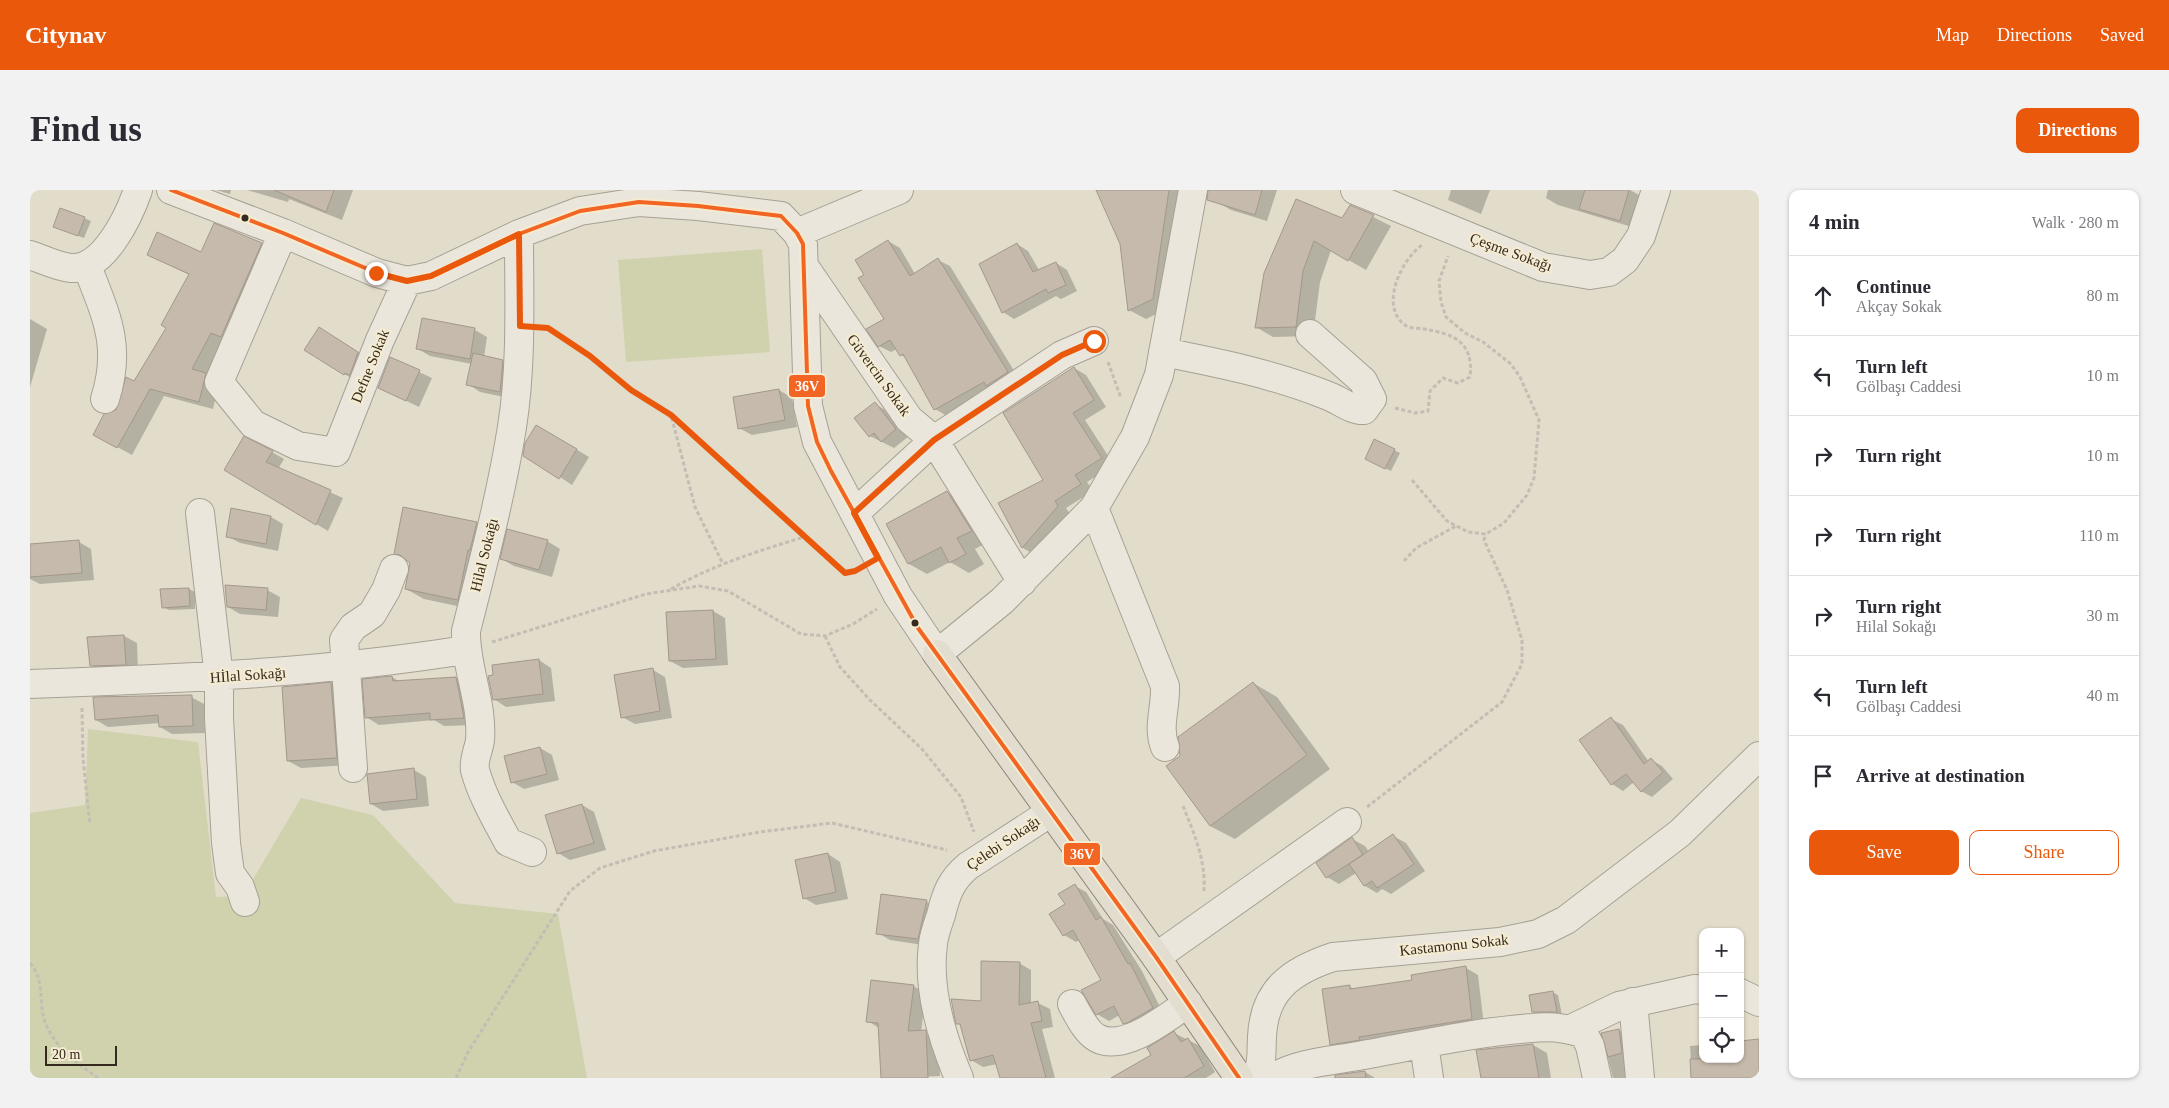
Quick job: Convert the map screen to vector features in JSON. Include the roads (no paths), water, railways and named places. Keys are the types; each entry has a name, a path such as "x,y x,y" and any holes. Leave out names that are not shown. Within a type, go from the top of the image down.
{"main road":[{"path":"937,654 1156,957 1239,1078"}],"street":[{"path":"30,255 70,268 86,266 103,253 115,237 131,209 138,190"},
{"path":"171,190 283,233 376,273 407,281 431,276 519,234 580,211 634,196 700,198 781,216 797,233 803,244 808,406 817,442 898,596 937,654 982,619 1022,582 1094,508 1135,437 1159,375 1193,190"},
{"path":"797,233 899,190"},
{"name":"Çeşme Sokağı","path":"1355,190 1544,268 1590,275 1609,272 1625,260 1641,236 1656,190"},
{"name":"Defne Sokak","path":"283,233 219,382 253,424 298,446 336,452 380,340 407,281"},
{"name":"Hilal Sokağı","path":"519,234 520,326 512,426 499,496 466,631 465,650 474,677 480,739 474,766 482,790 508,842 532,852"},
{"path":"86,266 113,344 113,375 105,399"},
{"name":"Güvercin Sokak","path":"804,266 909,419 934,440 1022,582"},
{"path":"1163,352 1288,380 1342,401 1358,410 1364,410 1372,399 1364,381 1310,334"},
{"path":"854,513 934,440 1062,355 1094,341"},
{"path":"1094,508 1165,686 1166,702 1160,734 1165,747"},
{"path":"200,513 219,677 219,718 226,843 230,874 240,887 245,902"},
{"path":"353,768 344,640 352,627 372,614 386,590 394,569"},
{"name":"Hİlal Sokağı","path":"30,684 219,677 345,667 465,650"},
{"name":"Kastamonu Sokak","path":"1256,1078 1263,1062 1264,1013 1274,992 1310,964 1333,957 1500,942 1538,934 1566,920 1680,833 1759,756"},
{"name":"Çelebi Sokağı","path":"959,1078 944,1038 935,993 932,961 933,944 947,890 957,875 968,866 1051,812"},
{"path":"1156,957 1347,822"},
{"path":"1571,1029 1619,1006 1699,990"},
{"path":"1744,995 1759,1002"},
{"path":"1633,1002 1640,1078"},
{"path":"1072,1004 1084,1024 1097,1038 1111,1042 1122,1041 1156,1025 1188,1003"},
{"path":"1272,1078 1300,1067 1424,1044 1532,1028 1571,1029 1584,1034 1590,1046 1596,1078"},
{"path":"1424,1044 1429,1078"}]}
